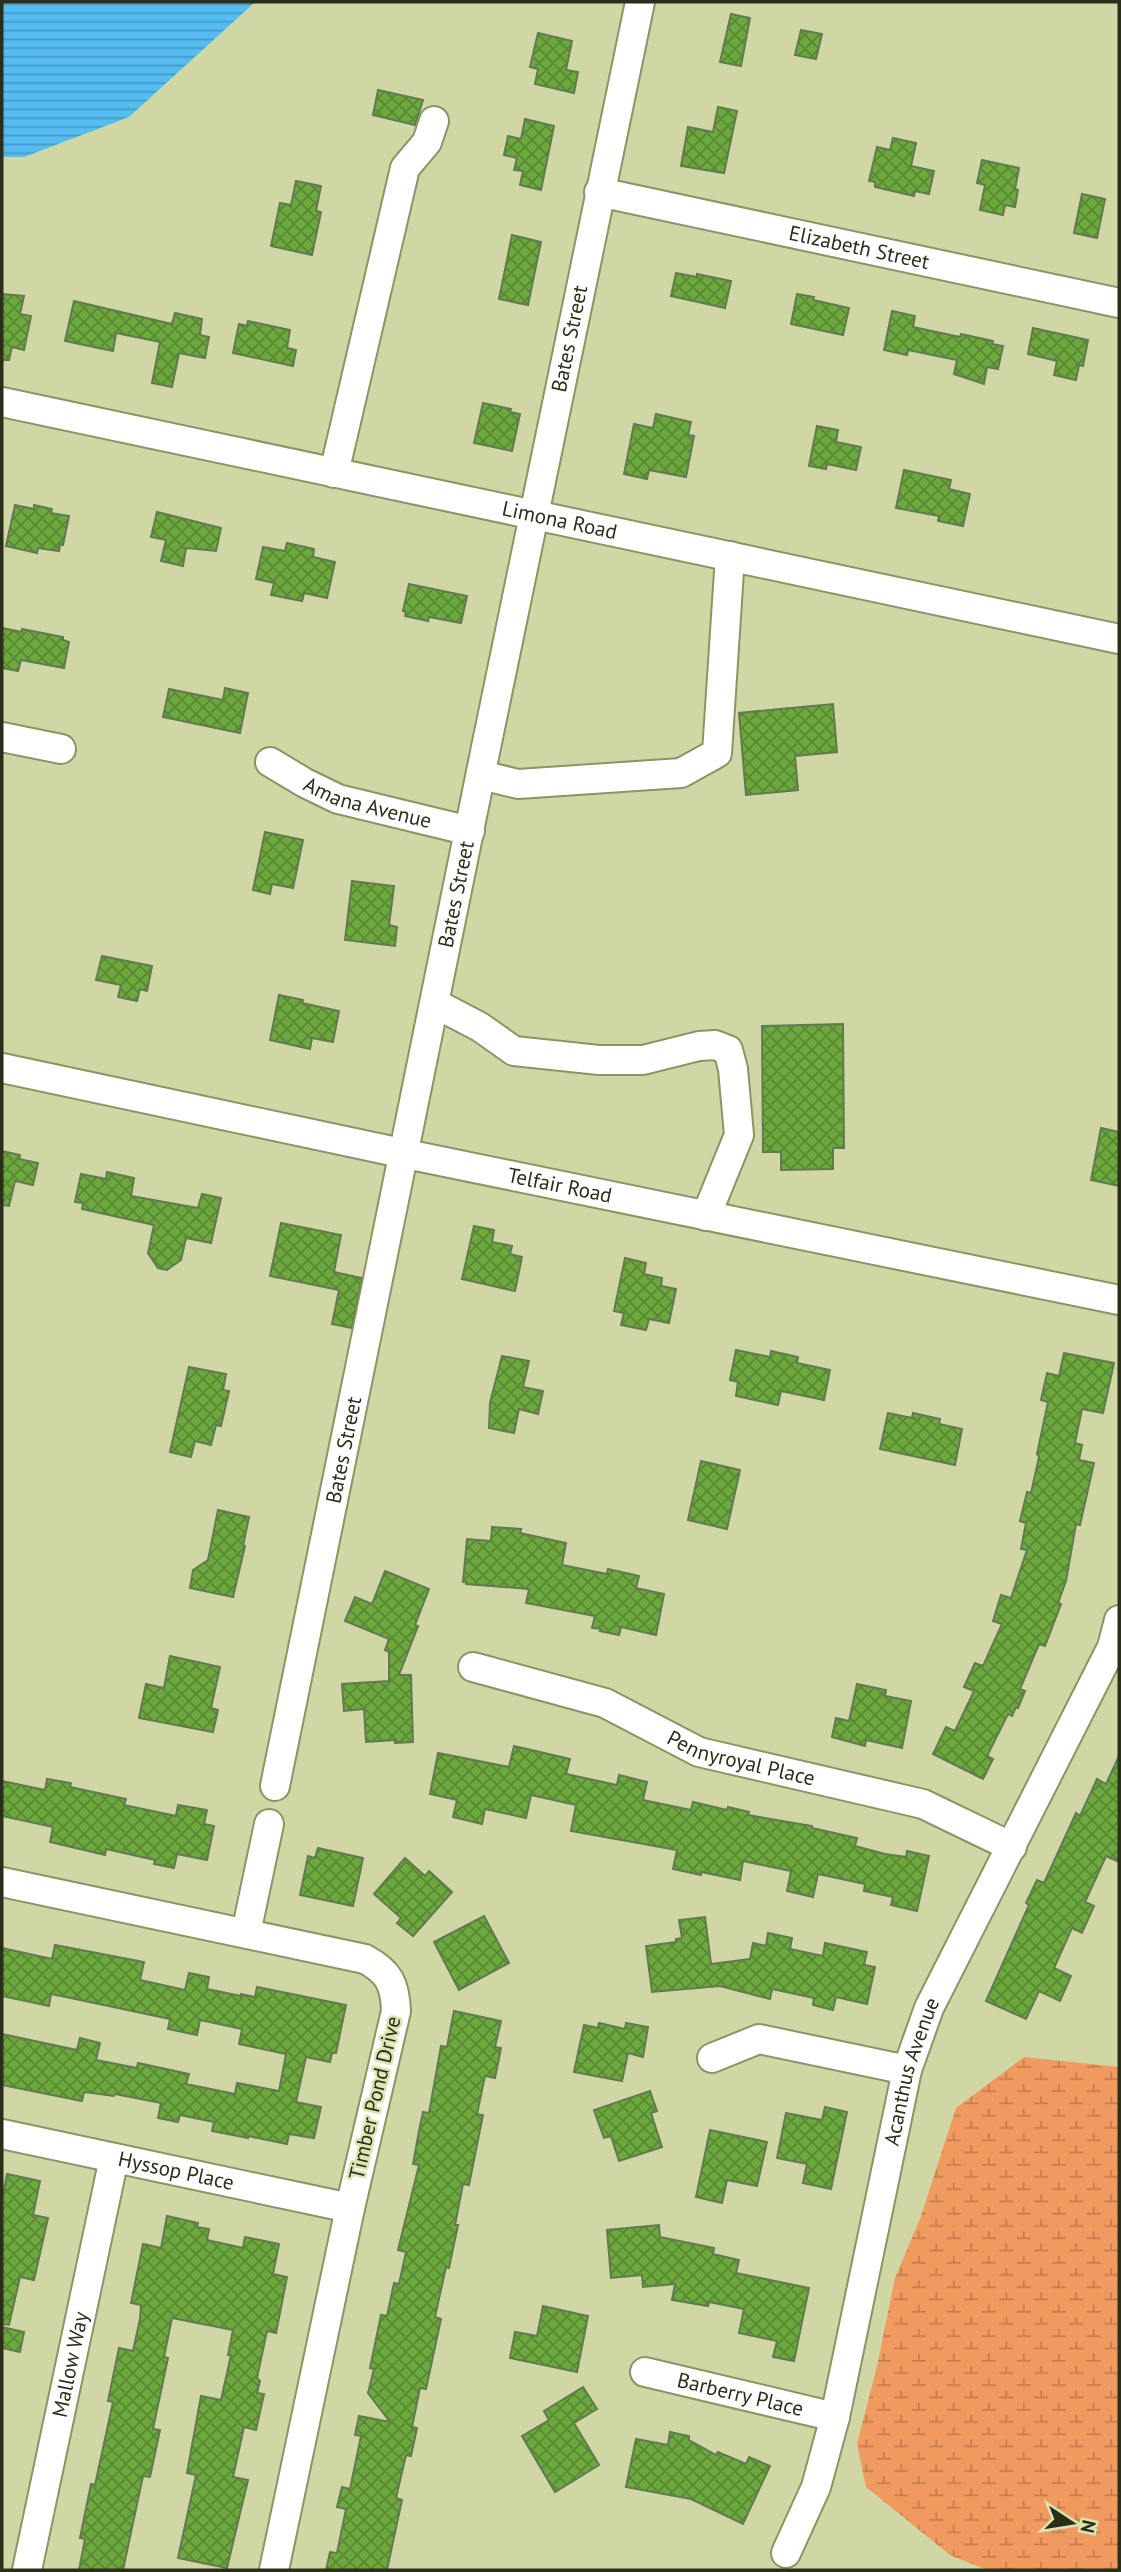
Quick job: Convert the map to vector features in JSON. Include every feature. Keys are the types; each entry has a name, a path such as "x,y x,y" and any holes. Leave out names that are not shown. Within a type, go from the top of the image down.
{"street":[{"name":"Bates Street","path":"275,1786 406,1154 532,513 640,2"},
{"path":"334,473 405,168 427,142 434,121"},
{"name":"Elizabeth Street","path":"599,192 1119,303"},
{"name":"Limona Road","path":"2,402 1119,639"},
{"path":"481,775 518,784 681,773 717,752 730,556"},
{"path":"2,737 61,750"},
{"name":"Amana Avenue","path":"271,762 338,799 470,831"},
{"path":"436,1004 480,1027 514,1051 643,1060 699,1046 715,1045 728,1050 737,1105 738,1135 706,1216"},
{"name":"Telfair Road","path":"2,1068 1119,1300"},
{"name":"Acanthus Avenue","path":"786,2553 816,2487 835,2417 908,2070 929,2008 1112,1647 1119,1620"},
{"name":"Pennyroyal Place","path":"472,1667 605,1703 699,1752 923,1804 1012,1847"},
{"path":"246,1933 269,1824"},
{"name":"Timber Pond Drive","path":"2,1882 365,1959 379,1967 389,1979 395,1994 396,2011 350,2208 274,2570"},
{"path":"712,2058 759,2039 908,2070"},
{"name":"Hyssop Place","path":"2,2134 350,2208"},
{"name":"Mallow Way","path":"27,2570 114,2158"},
{"name":"Barberry Place","path":"645,2372 835,2417"}],"green space":[{"path":"1024,2057 1119,2067 1119,2570 987,2570 950,2555 866,2487 857,2444 878,2362 895,2278 920,2219 956,2108"}],"water":[{"path":"2,2 255,2 129,117 24,157 2,157"}],"building":[{"path":"731,14 750,18 741,66 720,62"},
{"path":"801,30 822,34 816,59 795,55"},
{"path":"538,33 572,41 566,70 578,72 574,93 535,84 538,69 530,67"},
{"path":"378,90 423,100 415,125 373,115"},
{"path":"718,107 737,111 724,173 681,166 688,127 713,132"},
{"path":"525,119 554,126 541,190 520,185 523,171 514,170 517,158 504,155 508,136 521,139"},
{"path":"893,138 916,143 911,166 934,171 929,194 915,191 914,196 875,187 875,182 869,181 877,147 890,150"},
{"path":"982,160 1019,168 1015,207 1005,205 1003,215 980,210 985,185 977,183"},
{"path":"296,181 321,186 316,211 321,212 312,255 271,246 280,203 291,205"},
{"path":"1082,194 1105,199 1097,238 1074,233"},
{"path":"512,235 541,242 528,305 499,299"},
{"path":"676,273 731,281 725,308 671,296"},
{"path":"2,294 24,296 20,314 31,316 24,350 12,347 9,360 2,360"},
{"path":"797,294 849,308 843,335 791,324"},
{"path":"74,301 172,324 175,313 202,319 200,335 209,337 205,358 179,353 172,387 152,383 160,342 116,333 113,351 65,341"},
{"path":"892,311 915,316 913,327 960,337 961,334 1003,346 998,369 987,367 984,384 954,374 957,360 908,350 907,355 884,350"},
{"path":"248,321 290,330 287,348 296,350 293,366 233,353 239,324 247,326"},
{"path":"1033,328 1088,340 1083,366 1079,365 1076,380 1054,375 1057,361 1028,354"},
{"path":"483,403 511,409 510,412 520,414 512,451 474,443"},
{"path":"656,414 691,422 688,435 694,436 686,477 649,470 647,479 624,474 634,424 653,428"},
{"path":"817,426 838,430 836,442 861,447 856,470 827,464 826,469 809,466"},
{"path":"904,470 951,480 949,489 970,494 963,526 938,521 939,516 896,508"},
{"path":"15,505 34,509 34,505 52,509 51,513 69,516 63,545 60,544 59,551 38,548 37,553 6,546"},
{"path":"157,512 221,528 216,551 186,548 183,566 161,561 166,540 151,537"},
{"path":"287,543 314,549 313,557 335,562 327,598 304,593 302,601 271,595 274,583 256,579 263,547 285,551"},
{"path":"409,584 467,596 461,623 429,617 428,621 405,616 406,612 403,611"},
{"path":"2,628 63,637 63,640 69,642 64,668 21,660 18,671 2,668"},
{"path":"225,688 248,693 240,733 163,717 169,689 223,700"},
{"path":"833,704 837,752 795,756 798,790 746,795 739,713"},
{"path":"265,832 303,840 293,888 272,884 270,894 253,890"},
{"path":"352,881 394,886 389,925 397,927 395,946 345,940"},
{"path":"102,956 152,966 147,991 140,989 137,1001 118,997 121,985 96,980"},
{"path":"279,995 339,1011 333,1042 312,1038 310,1049 270,1040"},
{"path":"843,1024 844,1148 833,1148 833,1169 781,1170 781,1152 763,1152 762,1026"},
{"path":"1101,1128 1119,1132 1119,1186 1091,1180"},
{"path":"2,1151 20,1155 19,1159 38,1163 33,1185 15,1181 9,1206 2,1205"},
{"path":"107,1172 134,1178 131,1196 198,1208 202,1194 221,1198 211,1243 186,1238 181,1260 167,1270 158,1268 148,1253 154,1225 82,1209 83,1203 75,1202 81,1174 106,1179"},
{"path":"281,1223 341,1235 334,1272 362,1278 352,1328 332,1324 339,1290 270,1276"},
{"path":"474,1226 494,1230 492,1242 512,1246 510,1254 522,1257 515,1291 462,1279"},
{"path":"625,1258 646,1263 644,1274 662,1278 661,1286 676,1289 669,1323 649,1319 646,1330 621,1325 624,1313 614,1311"},
{"path":"736,1350 770,1357 771,1351 798,1357 797,1363 830,1370 824,1400 781,1391 778,1405 736,1396 738,1382 730,1380"},
{"path":"1064,1353 1114,1363 1103,1413 1082,1409 1075,1443 1082,1445 1079,1460 1094,1463 1080,1525 1076,1524 1066,1581 1058,1603 1061,1604 1045,1646 1039,1644 1020,1689 1025,1691 1018,1708 1016,1707 1012,1716 1008,1714 987,1756 993,1759 983,1779 933,1754 946,1727 955,1731 974,1691 964,1687 975,1663 983,1666 1002,1624 993,1621 1001,1595 1011,1598 1027,1550 1021,1549 1026,1523 1020,1521 1027,1492 1031,1493 1039,1457 1037,1454 1048,1402 1041,1400 1047,1373 1059,1376"},
{"path":"502,1356 529,1361 523,1387 543,1391 538,1414 519,1409 514,1433 489,1428 490,1403"},
{"path":"189,1367 226,1374 223,1390 229,1391 221,1426 216,1425 211,1445 195,1441 191,1457 170,1452"},
{"path":"888,1413 912,1418 913,1413 940,1419 939,1424 962,1429 955,1465 880,1449"},
{"path":"701,1461 740,1470 727,1529 688,1520"},
{"path":"218,1510 249,1517 233,1597 190,1588 193,1570 208,1560"},
{"path":"492,1527 521,1529 520,1533 566,1543 562,1565 607,1574 608,1569 639,1576 636,1588 664,1594 656,1635 621,1627 619,1635 600,1631 601,1629 592,1628 595,1616 526,1603 529,1589 466,1584 463,1582 467,1539 491,1541"},
{"path":"385,1571 429,1589 399,1675 411,1675 413,1742 366,1742 364,1709 344,1711 342,1684 389,1681 389,1652 385,1650 389,1639 345,1621 355,1597 372,1604"},
{"path":"170,1656 220,1667 211,1708 218,1710 213,1732 139,1718 146,1684 164,1688"},
{"path":"857,1684 886,1690 885,1696 911,1701 902,1748 866,1740 865,1746 832,1737 836,1718 849,1721"},
{"path":"514,1746 570,1759 566,1774 617,1785 619,1775 647,1782 643,1800 691,1810 693,1802 727,1810 728,1807 749,1812 748,1815 812,1826 857,1838 855,1846 885,1854 906,1857 907,1851 929,1856 917,1911 891,1905 893,1897 864,1891 865,1884 818,1874 813,1897 787,1891 791,1871 743,1861 740,1880 673,1869 677,1850 571,1831 576,1805 531,1795 526,1818 485,1809 482,1824 453,1817 457,1800 430,1794 438,1753 509,1767"},
{"path":"1119,1756 1119,1862 1106,1856 1085,1902 1094,1906 1082,1933 1072,1928 1054,1968 1071,1976 1060,2001 1039,1991 1026,2019 986,2001 1029,1905 1026,1903 1037,1880 1044,1883 1076,1813 1080,1816 1097,1779 1106,1784"},
{"path":"47,1779 71,1783 70,1787 126,1799 124,1805 176,1816 178,1805 207,1810 204,1824 214,1826 207,1860 177,1854 174,1868 154,1864 155,1860 106,1849 105,1855 50,1842 53,1827 2,1816 2,1781 45,1790"},
{"path":"318,1848 363,1858 353,1906 300,1895 308,1856 315,1858"},
{"path":"405,1858 425,1876 429,1871 452,1892 413,1936 397,1923 401,1918 374,1894"},
{"path":"484,1916 509,1963 459,1990 434,1942"},
{"path":"705,1917 711,1964 750,1959 753,1943 766,1946 768,1933 792,1938 790,1949 823,1956 825,1943 867,1952 864,1965 875,1967 867,2004 836,1997 833,2010 813,2005 814,1998 772,1989 770,1999 720,1986 652,1992 646,1946 676,1942 676,1939 682,1938 679,1920"},
{"path":"55,1945 144,1962 140,1980 185,1990 189,1973 209,1977 207,1989 241,1996 255,1997 257,1987 346,2005 336,2053 332,2053 330,2062 306,2057 296,2102 321,2107 314,2138 289,2134 287,2144 248,2138 212,2131 214,2122 180,2115 178,2122 158,2118 161,2103 115,2094 84,2092 82,2101 2,2085 2,2034 77,2050 80,2038 100,2043 96,2060 137,2068 138,2063 189,2074 186,2084 235,2094 237,2083 279,2091 286,2054 239,2044 242,2029 200,2020 197,2035 168,2029 170,2019 51,1994 49,2006 2,1996 2,1948 52,1959"},
{"path":"454,2011 501,2021 495,2047 501,2048 495,2078 485,2076 477,2114 483,2115 469,2185 463,2184 449,2268 446,2267 435,2317 441,2319 426,2389 420,2388 412,2427 417,2428 411,2456 406,2455 396,2498 402,2500 387,2570 326,2570 330,2552 337,2553 346,2509 337,2507 342,2487 350,2489 361,2436 355,2435 359,2416 390,2422 368,2393 374,2369 370,2368 381,2315 387,2316 394,2283 399,2284 406,2252 398,2250 419,2165 413,2164 419,2131 423,2112 429,2113 441,2046 447,2047"},
{"path":"599,2023 625,2029 626,2023 648,2027 643,2057 628,2053 622,2081 574,2072 584,2025 598,2028"},
{"path":"650,2091 657,2111 651,2113 662,2147 619,2161 611,2136 604,2138 594,2110"},
{"path":"825,2107 847,2112 831,2189 803,2183 807,2164 777,2158 786,2113 822,2120"},
{"path":"710,2130 767,2142 757,2186 727,2180 722,2203 696,2197"},
{"path":"7,2174 40,2181 33,2215 48,2218 34,2280 20,2277 9,2325 2,2324 2,2201"},
{"path":"167,2216 198,2223 197,2227 209,2229 207,2240 243,2248 245,2237 279,2244 273,2274 287,2277 276,2333 267,2331 257,2378 260,2381 257,2393 264,2394 256,2430 244,2427 233,2477 248,2480 227,2568 178,2558 196,2475 187,2473 201,2396 221,2400 231,2355 228,2355 233,2330 172,2318 164,2357 168,2358 153,2429 160,2430 150,2477 143,2476 123,2570 79,2570 85,2539 80,2538 113,2402 108,2401 119,2348 133,2351 140,2319 141,2305 131,2303 143,2244 161,2248"},
{"path":"659,2225 660,2237 714,2248 713,2254 739,2260 736,2273 809,2288 794,2361 773,2357 777,2341 739,2333 744,2309 709,2302 708,2306 672,2300 675,2284 643,2287 642,2275 611,2278 607,2230"},
{"path":"543,2306 588,2316 577,2372 510,2358 515,2332 537,2336"},
{"path":"2,2327 24,2332 20,2352 2,2348"},
{"path":"583,2387 597,2409 574,2423 599,2465 555,2492 522,2436 549,2420 544,2411"},
{"path":"670,2432 689,2436 689,2440 716,2455 718,2452 746,2464 749,2457 770,2466 743,2524 691,2499 626,2487 636,2439 668,2445"}]}
